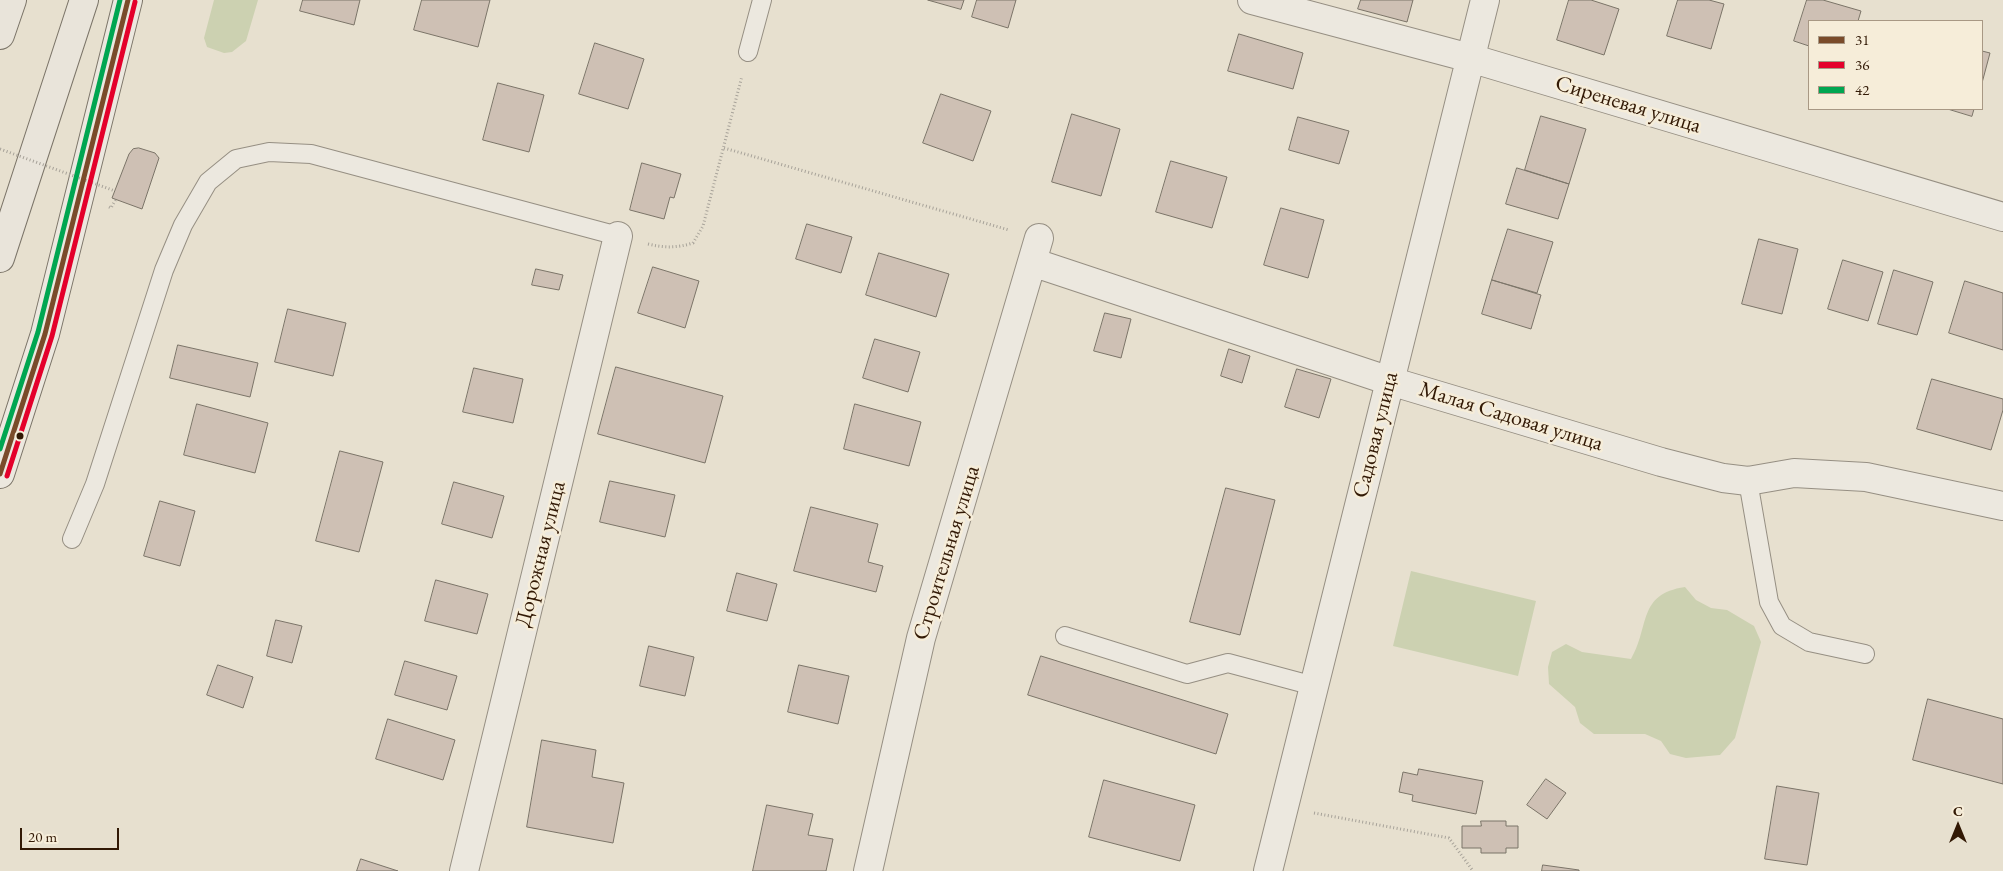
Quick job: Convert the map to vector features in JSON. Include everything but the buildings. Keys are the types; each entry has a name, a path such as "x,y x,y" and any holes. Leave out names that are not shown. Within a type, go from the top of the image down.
{"highway":[{"path":"0,36 12,0"},
{"path":"0,258 84,0"}],"street":[{"path":"0,474 45,334 128,0"},
{"name":"Сиреневая улица","path":"1252,0 1470,58 2003,217"},
{"name":"Садовая улица","path":"1268,871 1485,0"},
{"name":"Дорожная улица","path":"464,871 618,236"},
{"name":"Малая Садовая улица","path":"1035,250 1390,381 1661,462 1723,478 1748,481 1794,473 1866,477 2003,506"},
{"name":"Строительная улица","path":"868,871 921,638 974,463 1035,250"}],"lane":[{"path":"748,52 762,0"},
{"path":"72,539 95,484 164,270 183,225 208,182 236,159 269,152 310,154 618,236"},
{"path":"1748,481 1769,602 1782,626 1809,642 1865,654"},
{"path":"1064,636 1186,674 1228,663 1314,686"}],"path":[{"path":"618,236 662,247 679,247 693,243 703,226 748,52"},
{"path":"724,148 1035,250"},
{"path":"0,149 115,191"},
{"path":"1284,807 1449,838 1473,871"}],"green space":[{"path":"214,0 258,0 246,41 232,52 224,53 207,47 204,38"},
{"path":"1411,571 1536,601 1518,676 1393,646"},
{"path":"1685,587 1696,600 1711,608 1727,610 1754,626 1761,642 1735,738 1720,755 1686,758 1670,754 1661,741 1645,734 1594,734 1580,723 1575,707 1549,684 1548,667 1552,652 1566,644 1582,652 1631,659 1652,604 1659,597 1670,591"}],"transit line":[{"name":"42","path":"0,449 38,332 120,0"},
{"name":"31","path":"0,474 45,334 128,0"},
{"name":"36","path":"7,476 52,336 135,2"}]}
